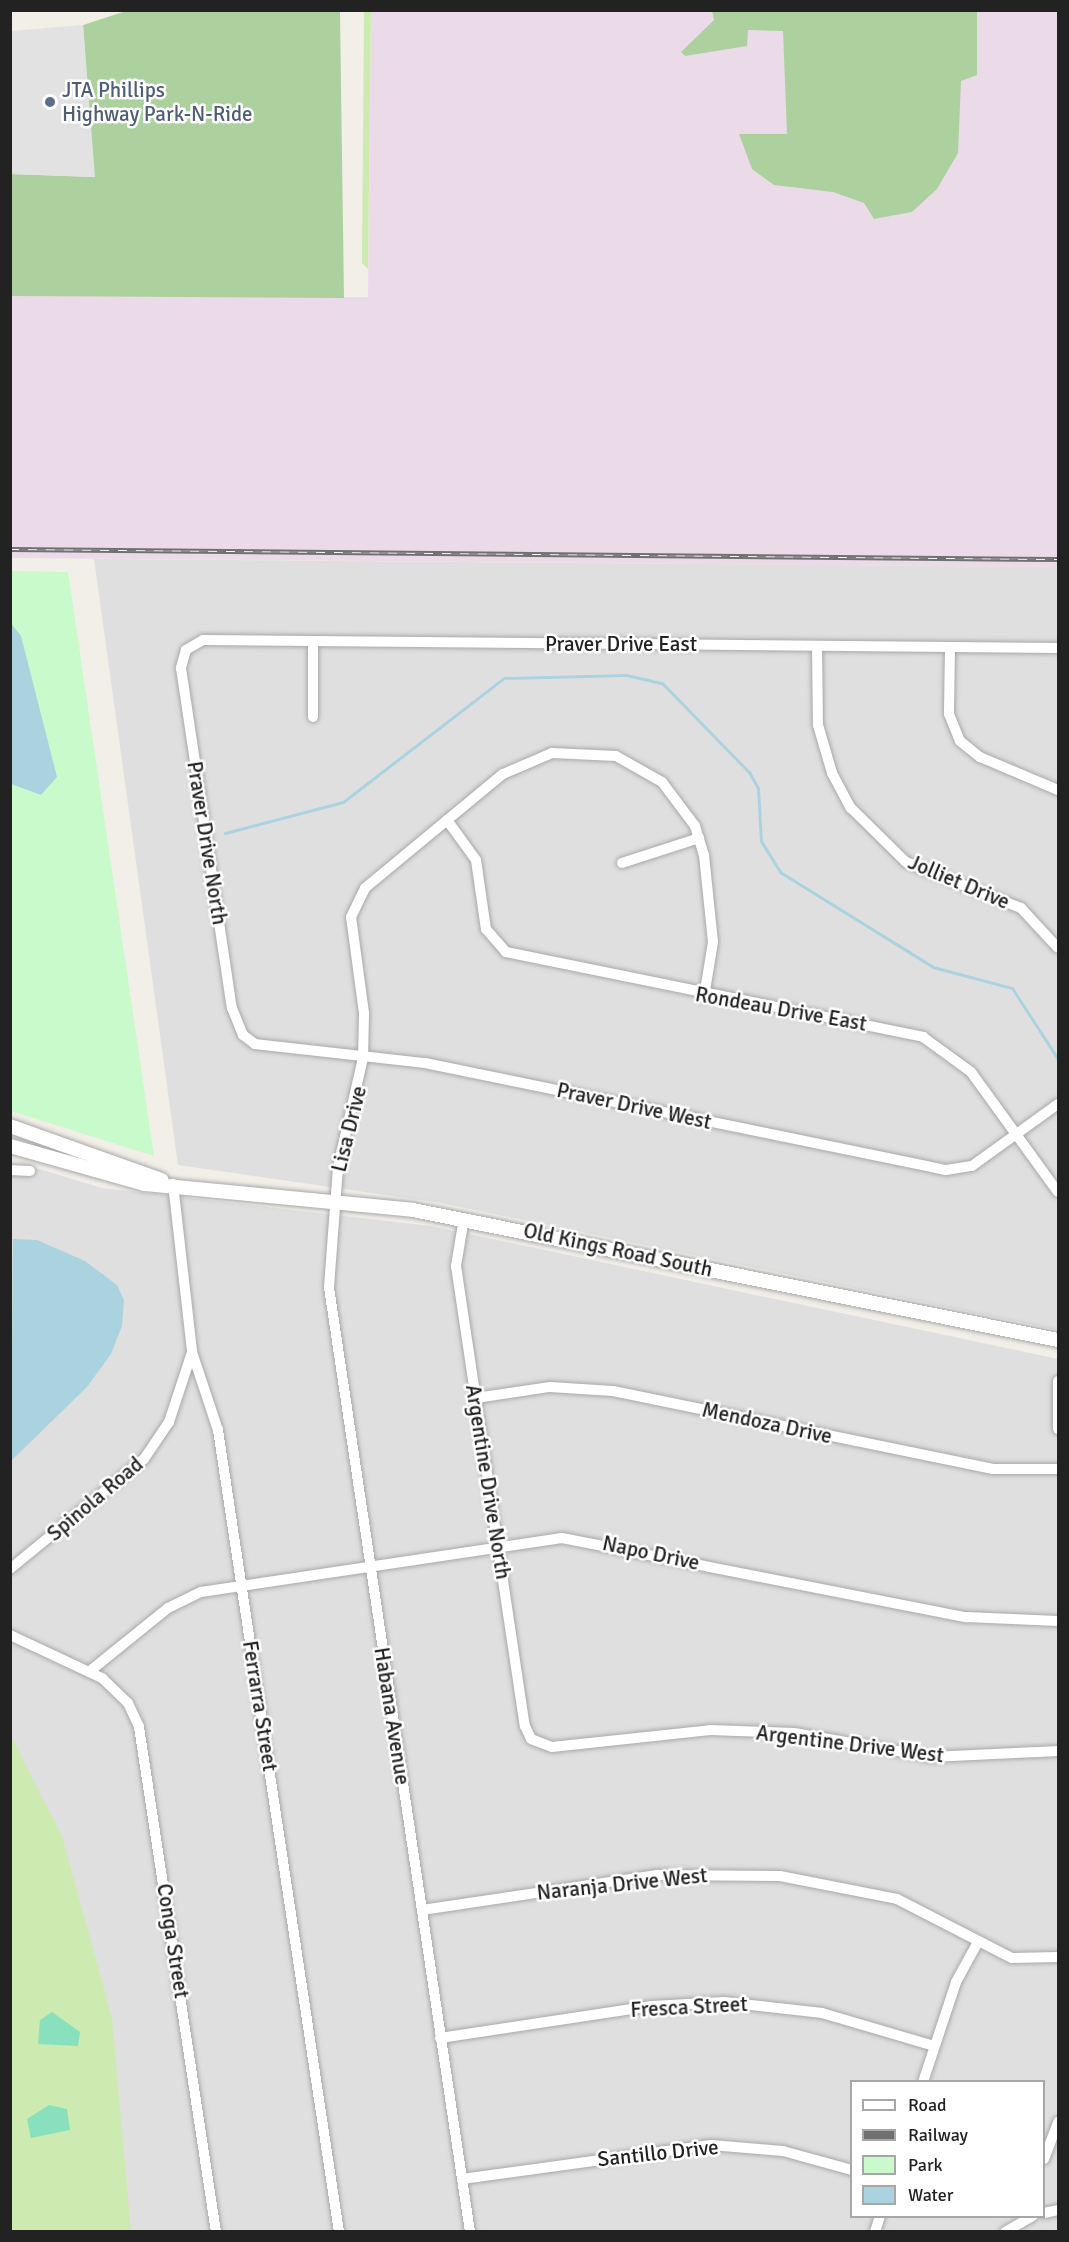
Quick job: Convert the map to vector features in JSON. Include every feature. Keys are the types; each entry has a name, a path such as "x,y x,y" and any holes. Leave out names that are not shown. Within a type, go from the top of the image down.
{"street":[{"name":"Praver Drive East","path":"186,650 204,640 1059,648"},
{"path":"313,641 313,717"},
{"name":"Jolliet Drive","path":"817,646 822,744 840,792 858,817 916,868 1021,908 1059,948"},
{"path":"950,647 950,714 960,741 980,757 1059,790"},
{"name":"Praver Drive North","path":"186,650 181,668 232,1008 243,1035"},
{"name":"Lisa Drive","path":"334,1200 363,1058 364,1013 351,926 354,907 365,888 447,820 519,765 581,751 616,756 652,774 681,802 699,838 713,942 704,997"},
{"name":"Rondeau Drive East","path":"447,820 476,860 486,928 506,952 704,997 923,1037 971,1072 1059,1192"},
{"path":"622,863 699,838"},
{"name":"Praver Drive West","path":"243,1035 264,1048 425,1063 946,1170 972,1166 1059,1104"},
{"name":"Old Kings Road South","path":"10,1126 173,1184"},
{"name":"Old Kings Road South","path":"10,1146 102,1176 334,1200 464,1218 1059,1340"},
{"path":"10,1170 30,1171"},
{"name":"Ferrarra Street","path":"173,1184 192,1352 218,1430 339,2232"},
{"name":"Habana Avenue","path":"334,1200 328,1287 470,2232"},
{"name":"Argentine Drive North","path":"464,1218 456,1266 525,1726 536,1743"},
{"name":"Spinola Road","path":"10,1569 144,1459 169,1422 192,1352"},
{"path":"1059,1381 1059,1429"},
{"name":"Mendoza Drive","path":"476,1398 550,1387 613,1390 993,1469 1059,1469"},
{"name":"Napo Drive","path":"90,1671 184,1599 242,1585 498,1547 580,1539 966,1617 1059,1621"},
{"name":"Conga Street","path":"10,1635 90,1671 128,1703 142,1740 216,2232"},
{"name":"Argentine Drive West","path":"536,1743 552,1747 710,1730 794,1733 931,1757 1059,1751"},
{"name":"Naranja Drive West","path":"422,1910 657,1875 732,1873 878,1893 916,1907 1011,1958 1059,1957"},
{"path":"924,2080 956,1982 978,1942"},
{"name":"Fresca Street","path":"440,2038 652,2006 724,2002 822,2013 934,2046"},
{"path":"1045,2157 1059,2122"},
{"name":"Santillo Drive","path":"462,2179 711,2145 783,2151 850,2169"},
{"path":"1005,2232 1024,2227"}],"shaded area":[{"path":"371,11 1058,11 1058,567 11,558 11,296 368,297"},
{"name":"JTA Phillips Highway Park-N-Ride","path":"83,25 95,177 11,174 11,31"},
{"path":"94,559 1058,567 1058,1330 441,1203 178,1165"},
{"path":"23,1164 102,1188 431,1226 1058,1359 1058,2231 11,2232 11,1167"}],"green space":[{"path":"126,11 340,11 344,298 11,296 11,174 94,177 83,25"},
{"path":"364,11 371,11 368,269 362,263"},
{"path":"712,11 977,11 977,75 961,81 958,153 937,189 912,212 874,219 864,203 833,192 774,185 752,169 739,134 787,134 783,31 748,30 747,46 685,56 681,52 714,20"},
{"path":"11,571 68,572 154,1156 11,1111"},
{"path":"10,1734 62,1836 112,2018 131,2231 11,2231"},
{"path":"52,2012 80,2032 78,2046 38,2044 40,2020"},
{"path":"49,2105 67,2109 70,2130 31,2138 27,2119"}],"water":[{"path":"10,622 21,636 57,777 41,795 11,784"},
{"path":"13,1239 37,1240 85,1261 117,1285 124,1300 122,1326 111,1354 87,1387 11,1461"}],"waterway":[{"path":"225,833 343,802 504,678 626,675 662,683 749,772 758,788 761,841 780,872 933,967 1012,988 1058,1059"}],"railway":[{"path":"10,549 1058,559"}],"place":[{"name":"JTA Phillips Highway Park-N-Ride","path":"50,102"}]}
